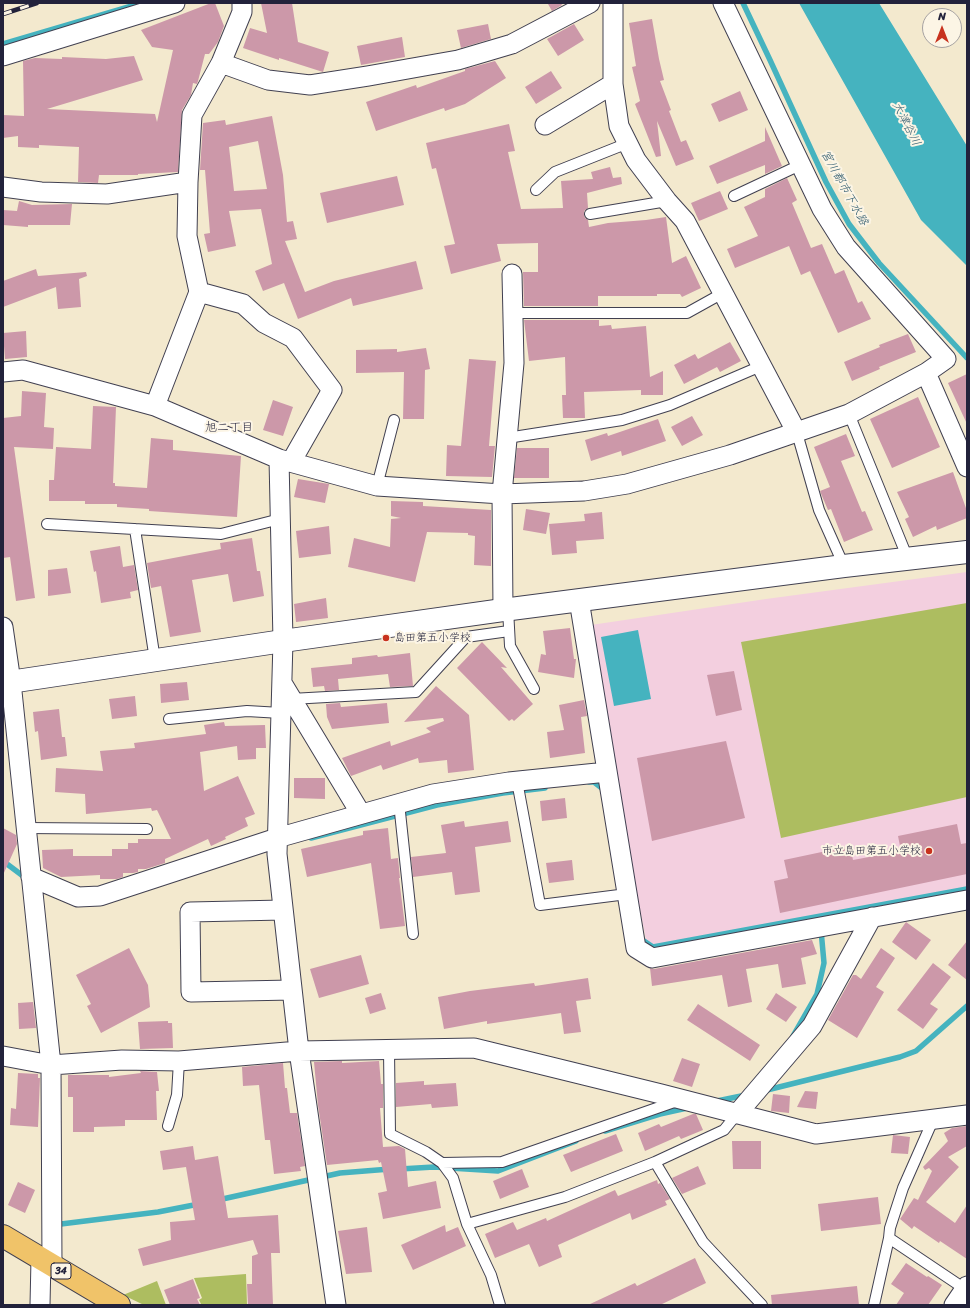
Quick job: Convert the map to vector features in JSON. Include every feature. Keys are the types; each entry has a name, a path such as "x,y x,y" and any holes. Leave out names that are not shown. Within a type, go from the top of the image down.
{"main road":[{"name":"34","path":"3,1236 46,1263 119,1305"}],"street":[{"path":"3,56 176,3"},
{"path":"155,406 199,292 188,236 188,182 192,115 221,63 242,12 242,3"},
{"path":"221,63 268,80 310,85 368,76 458,60 512,44 590,3"},
{"path":"613,3 613,84 619,126 636,160 667,201 685,221 796,433"},
{"path":"3,372 23,370 155,406 285,460 377,486 502,494 584,491 627,484 730,455 849,414 926,374 946,359 846,248 822,209 723,3"},
{"path":"545,125 613,84"},
{"path":"3,187 41,192 107,194 188,182"},
{"path":"506,609 502,494 514,363 512,274"},
{"path":"199,292 243,304 264,323 293,338 332,390 285,460 280,519 285,698 277,854 299,1052 336,1305"},
{"path":"926,374 967,467"},
{"path":"7,682 506,609 967,552"},
{"path":"579,600 636,948 652,958 967,900"},
{"path":"3,627 7,682 26,828 51,1065 46,1263 40,1305"},
{"path":"285,698 361,814"},
{"path":"31,877 78,897 100,896 277,838 432,794 517,781 607,772"},
{"path":"283,910 190,912 191,992 292,990"},
{"path":"737,1114 812,1026 872,917"},
{"path":"3,1056 51,1065 122,1060 179,1061 299,1052 474,1048 816,1134 967,1115"},
{"path":"954,1305 966,1287"}],"lane":[{"path":"536,190 555,172 628,144"},
{"path":"734,196 800,165"},
{"path":"590,214 667,201"},
{"path":"512,312 686,313 723,293"},
{"path":"507,438 622,420 670,405 761,366"},
{"path":"849,414 908,559"},
{"path":"377,486 394,420"},
{"path":"796,433 818,510 844,566"},
{"path":"47,524 221,534 280,519"},
{"path":"135,529 155,660"},
{"path":"506,609 510,646 534,689"},
{"path":"169,719 247,711 285,698 416,692 466,637 509,631"},
{"path":"517,781 540,905 627,894"},
{"path":"399,804 413,934"},
{"path":"26,828 147,829"},
{"path":"389,1050 390,1134 426,1152 442,1163 453,1178 467,1224 491,1275 500,1305"},
{"path":"168,1126 177,1095 179,1061"},
{"path":"442,1163 502,1162 682,1100"},
{"path":"467,1224 565,1197 655,1162 724,1130 737,1114"},
{"path":"874,1305 890,1228 903,1188 933,1120"},
{"path":"655,1162 703,1242 762,1305"},
{"path":"889,1238 966,1287"}],"shaded area":[{"path":"967,572 967,892 648,950 618,799 591,625 766,599"}],"green space":[{"path":"967,603 967,797 781,838 741,642"},
{"path":"246,1274 247,1305 199,1305 201,1304 199,1300 202,1298 194,1278"},
{"path":"157,1281 166,1305 144,1305 123,1295"}],"water":[{"name":"大津谷川","path":"799,3 879,3 967,146 967,266 921,220"},
{"path":"638,630 651,699 614,706 601,637"}],"building":[{"path":"211,3 215,3 224,26 218,42 209,54 205,54 197,84 193,83 191,95 182,110 178,172 138,175 99,175 98,183 78,182 79,147 39,145 39,148 18,147 18,136 3,138 3,115 24,116 23,61 35,58 62,59 62,57 106,59 134,56 143,80 47,109 155,114 157,122 173,50 152,47 141,30"},
{"path":"261,3 292,3 298,42 329,52 323,72 243,48 250,28 267,33"},
{"path":"561,3 562,5 552,11 548,4"},
{"path":"652,19 664,80 660,81 671,110 669,111 681,142 686,140 694,159 676,166 657,121 661,156 656,157 635,104 640,101 632,67 636,66 629,23"},
{"path":"488,24 491,39 461,48 457,30"},
{"path":"574,24 584,40 558,56 547,39"},
{"path":"402,37 405,57 361,65 357,46"},
{"path":"495,61 506,78 465,104 445,111 444,108 376,131 366,102 416,85 417,88 465,71 465,69"},
{"path":"551,71 562,88 536,104 525,87"},
{"path":"740,91 748,110 719,122 711,104"},
{"path":"272,116 283,175 287,222 293,221 297,239 285,241 305,292 334,281 416,261 423,289 353,306 351,298 298,319 284,283 263,291 255,271 272,264 261,209 229,211 236,246 208,252 204,234 210,233 205,170 200,170 203,123 225,120 226,125","holes":["258,141 267,189 234,191 229,147"]},
{"path":"509,124 515,151 508,152 521,209 563,208 561,181 593,179 591,172 610,167 613,178 621,177 622,184 587,193 588,208 584,211 584,215 588,220 589,227 608,223 666,217 672,263 686,256 701,288 682,297 680,294 657,294 657,296 598,296 598,306 524,306 523,272 538,272 538,243 497,244 501,261 451,274 444,246 455,244 436,168 432,169 426,143"},
{"path":"765,127 782,166 765,174 765,165 717,184 709,166 765,141"},
{"path":"397,176 404,205 327,223 320,193"},
{"path":"787,178 797,200 792,203 811,248 822,244 835,274 844,270 858,303 862,301 871,319 838,333 810,271 801,275 789,246 735,268 727,249 758,236 744,207 765,197 765,189"},
{"path":"720,191 728,209 699,221 691,203"},
{"path":"19,201 32,205 72,204 70,225 28,225 28,227 3,225 3,210 17,211"},
{"path":"36,269 38,276 86,272 87,276 79,279 81,307 58,309 56,287 3,307 3,281"},
{"path":"524,320 599,320 599,326 611,325 612,329 646,326 650,377 663,371 663,395 641,395 641,390 584,392 585,418 563,418 562,395 566,395 565,357 529,361"},
{"path":"26,331 27,357 5,359 3,333"},
{"path":"908,334 916,352 879,367 880,369 852,381 844,362 880,347 879,345"},
{"path":"730,342 741,361 720,372 717,367 684,384 674,365 695,354 698,359"},
{"path":"426,348 430,369 425,370 424,419 403,419 404,372 356,373 356,350 397,349 397,352"},
{"path":"469,359 496,361 489,446 495,446 492,477 446,476 447,445 461,446"},
{"path":"967,374 967,424 948,383"},
{"path":"22,391 46,393 44,427 54,428 53,449 14,447 35,598 16,601 10,557 3,558 3,418 21,416"},
{"path":"918,397 940,447 892,468 870,419"},
{"path":"273,400 293,407 283,436 263,430"},
{"path":"93,406 116,407 113,483 115,483 115,486 147,488 151,438 173,440 173,450 241,456 237,517 149,511 149,509 117,507 117,504 85,504 85,501 49,501 49,480 54,480 56,447 91,449"},
{"path":"692,416 703,435 682,446 671,427"},
{"path":"658,419 666,441 622,456 621,451 591,461 585,440 607,433 608,436"},
{"path":"846,434 855,456 841,461 862,512 865,511 873,530 844,542 831,509 828,510 820,491 830,487 814,447"},
{"path":"517,448 549,448 549,478 514,478"},
{"path":"953,472 967,511 967,518 937,530 936,526 913,537 905,519 909,517 897,492"},
{"path":"298,479 329,484 325,503 294,497"},
{"path":"391,501 423,502 423,506 491,510 491,566 474,565 475,536 468,535 468,533 427,532 415,582 348,567 354,538 390,547 391,519 401,518 391,516"},
{"path":"526,509 550,513 546,534 523,530"},
{"path":"602,512 604,539 576,541 577,553 552,555 549,524 585,521 584,514"},
{"path":"329,526 331,554 299,558 296,531"},
{"path":"252,538 257,571 260,571 264,596 233,602 228,574 192,580 201,632 170,637 161,586 151,588 147,563 221,549 220,543"},
{"path":"120,546 123,567 134,565 138,590 130,592 131,598 101,603 96,571 94,572 90,551"},
{"path":"67,568 71,593 48,596 48,570"},
{"path":"326,598 328,618 296,622 294,604"},
{"path":"570,628 574,659 576,659 574,678 538,672 541,654 546,655 543,631"},
{"path":"482,642 507,668 501,667 533,704 514,721 512,719 509,721 457,668"},
{"path":"410,653 413,686 390,687 388,674 338,679 339,690 325,691 324,686 313,687 311,668 352,664 352,658 377,655 378,657"},
{"path":"734,671 742,710 716,716 707,675"},
{"path":"187,682 189,700 161,703 160,684"},
{"path":"436,686 469,715 474,770 448,773 447,760 419,763 418,758 383,770 381,765 351,776 342,758 390,741 391,746 431,732 426,728 444,721 443,718 404,722"},
{"path":"135,696 137,716 112,719 109,699"},
{"path":"584,700 587,716 581,717 585,753 550,758 547,732 564,730 559,705"},
{"path":"340,703 341,707 387,703 389,723 332,729 327,717 326,704"},
{"path":"59,709 62,737 65,737 67,756 41,760 38,731 35,732 33,712"},
{"path":"224,722 225,726 265,725 266,748 256,748 256,759 238,760 237,746 200,752 204,791 238,776 255,814 245,818 248,826 225,837 226,839 211,846 208,839 165,859 165,863 146,869 138,869 138,872 123,873 123,877 117,879 100,879 100,875 61,877 43,868 42,850 73,849 73,856 112,856 112,849 128,849 128,843 138,843 138,839 171,839 157,810 152,811 151,808 86,814 85,794 55,792 56,768 103,771 100,751 135,748 134,743 206,734 204,725"},
{"path":"726,741 745,818 652,841 637,758"},
{"path":"294,778 325,778 325,799 294,798"},
{"path":"565,798 567,818 542,821 540,801"},
{"path":"464,821 465,827 508,821 511,842 475,847 480,892 455,895 452,872 413,877 411,857 446,853 441,825"},
{"path":"957,824 961,844 967,843 967,874 780,913 774,881 788,878 784,860 850,846 853,860 901,851 898,836"},
{"path":"3,828 16,835 17,844 3,875"},
{"path":"388,828 391,859 398,858 405,926 380,929 371,863 307,877 301,849 363,835 363,831"},
{"path":"572,860 574,880 549,883 546,863"},
{"path":"906,922 931,940 916,960 892,942"},
{"path":"812,940 817,954 801,958 806,984 782,988 778,964 746,969 752,1002 728,1007 722,975 652,986 650,968 654,969"},
{"path":"967,941 967,980 948,965"},
{"path":"129,948 148,985 150,1007 101,1033 87,1006 91,1004 76,975"},
{"path":"881,948 895,958 876,987 884,992 857,1038 828,1020 853,975 856,975 861,979"},
{"path":"361,955 369,984 319,998 310,969"},
{"path":"933,963 951,977 930,1004 938,1009 923,1029 897,1010"},
{"path":"588,978 591,999 576,1001 581,1032 564,1034 561,1013 487,1024 487,1021 444,1029 438,997 470,991 534,983 535,986"},
{"path":"381,993 386,1009 370,1014 365,998"},
{"path":"776,993 797,1007 786,1022 766,1009"},
{"path":"33,1002 36,1028 19,1029 18,1003"},
{"path":"698,1004 760,1045 750,1061 687,1020"},
{"path":"168,1021 168,1023 172,1023 173,1048 140,1049 138,1022"},
{"path":"682,1058 700,1064 692,1087 673,1081"},
{"path":"342,1061 342,1063 379,1061 381,1084 383,1084 383,1108 380,1108 383,1147 399,1146 405,1149 408,1187 436,1181 441,1208 383,1219 378,1193 387,1191 381,1162 379,1163 378,1160 327,1165 318,1105 314,1062"},
{"path":"283,1063 285,1088 287,1088 290,1113 297,1113 305,1166 300,1167 301,1171 274,1174 270,1140 265,1140 259,1085 243,1086 242,1067"},
{"path":"140,1071 157,1072 159,1091 156,1091 157,1120 125,1120 125,1126 94,1127 94,1132 73,1132 73,1097 68,1097 68,1075 109,1075 109,1077 141,1073"},
{"path":"18,1073 38,1074 38,1078 40,1078 38,1127 10,1125 11,1108 16,1109"},
{"path":"424,1081 424,1085 456,1083 458,1106 432,1108 431,1104 396,1107 396,1083"},
{"path":"805,1091 818,1092 816,1109 797,1107"},
{"path":"773,1094 790,1096 789,1113 771,1111"},
{"path":"696,1114 703,1130 681,1139 679,1136 645,1151 638,1133 659,1124 661,1127"},
{"path":"967,1126 967,1146 948,1157 959,1167 926,1202 955,1223 967,1205 967,1259 940,1241 939,1243 914,1226 912,1229 900,1219 914,1198 918,1200 932,1171 929,1168 925,1170 923,1167 948,1141 944,1133 952,1128"},
{"path":"616,1134 623,1151 571,1172 563,1155"},
{"path":"893,1135 910,1137 908,1154 891,1153"},
{"path":"732,1141 761,1141 761,1169 733,1169"},
{"path":"193,1146 195,1160 218,1156 228,1218 278,1215 280,1253 271,1253 273,1305 248,1305 247,1284 252,1284 252,1256 258,1254 253,1240 143,1266 138,1249 171,1240 170,1222 195,1220 186,1167 163,1170 160,1151"},
{"path":"698,1166 706,1184 682,1194 672,1178"},
{"path":"522,1169 529,1187 500,1199 493,1181"},
{"path":"657,1180 658,1184 660,1183 670,1199 665,1201 667,1205 632,1220 630,1213 558,1245 562,1257 539,1267 529,1244 495,1258 485,1234 513,1222 517,1230 546,1218 547,1221 615,1190 618,1196"},
{"path":"18,1182 35,1190 25,1213 8,1205"},
{"path":"878,1197 881,1224 821,1231 818,1204"},
{"path":"445,1225 446,1232 458,1227 466,1246 413,1270 401,1245"},
{"path":"367,1227 372,1272 346,1274 338,1231"},
{"path":"695,1258 706,1283 660,1305 588,1305 635,1283 637,1286"},
{"path":"906,1263 942,1285 928,1305 896,1305 904,1293 891,1284"},
{"path":"193,1279 200,1298 197,1299 200,1305 170,1305 164,1290"},
{"path":"857,1286 859,1305 772,1305 771,1295"}],"waterway":[{"name":"宮川都市下水路","path":"3,44 142,3"},
{"name":"宮川都市下水路","path":"743,3 826,182 849,224 879,263 967,358"},
{"path":"589,782 594,782 603,789 603,792"},
{"path":"311,838 437,805 503,793 545,788"},
{"path":"3,861 27,879"},
{"path":"638,937 653,947 967,889"},
{"path":"793,1036 817,994 824,963 821,930"},
{"path":"763,1091 900,1057 916,1051 967,1006"},
{"path":"717,1101 746,1095"},
{"path":"605,1131 660,1114 687,1108"},
{"path":"400,1169 434,1167 498,1171 576,1141"},
{"path":"218,1200 340,1173 390,1169"},
{"path":"61,1224 158,1212 199,1204"}],"railway":[{"path":"3,14 37,3"}],"place":[{"name":"島田第五小学校","path":"386,638"},
{"name":"市立島田第五小学校","path":"929,851"}],"district":[{"name":"旭二丁目","path":"229,428"}]}
